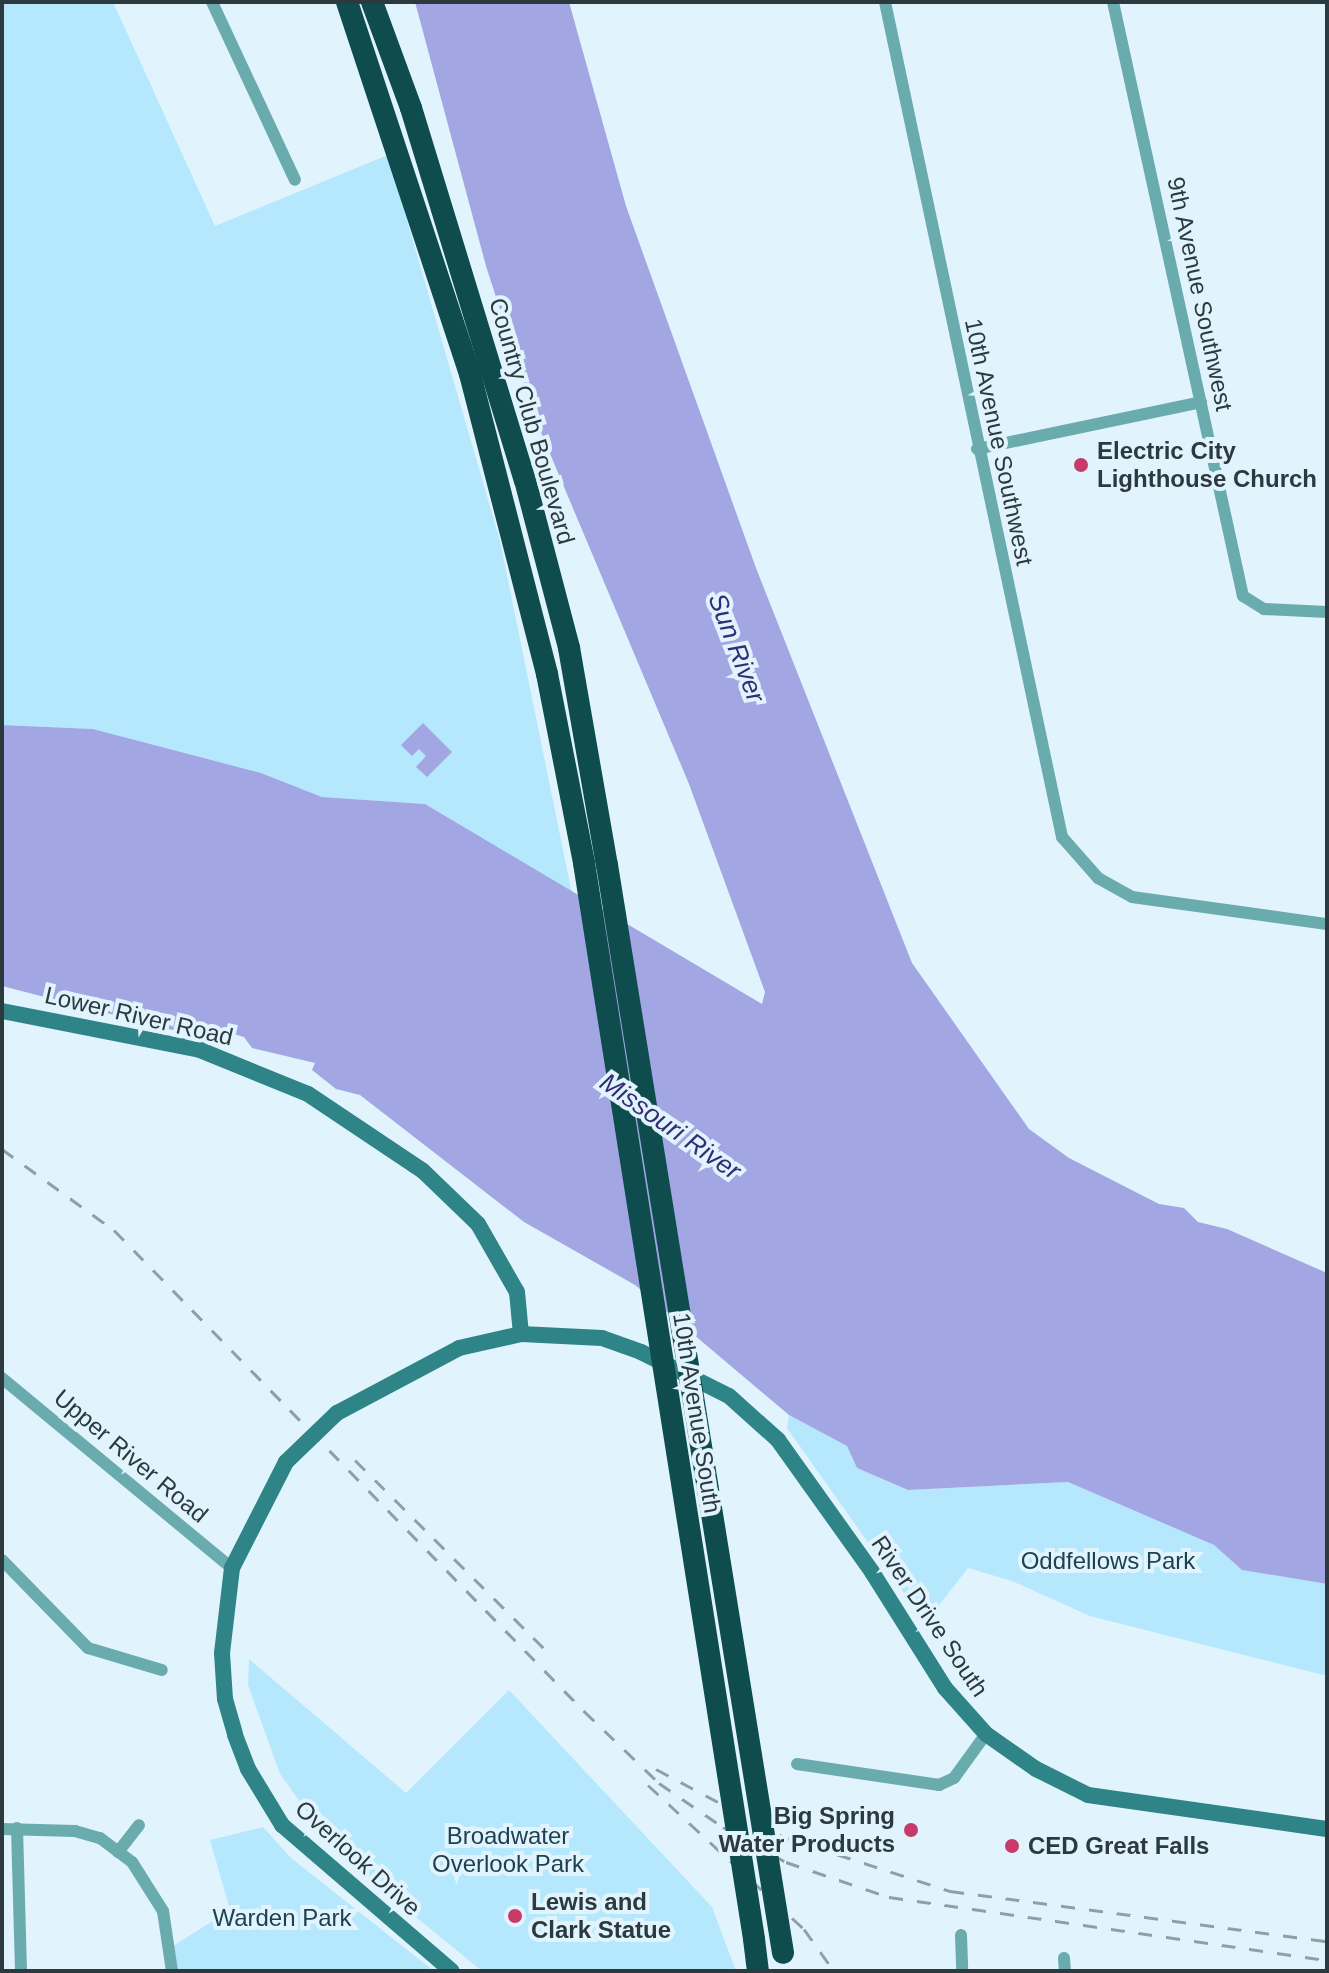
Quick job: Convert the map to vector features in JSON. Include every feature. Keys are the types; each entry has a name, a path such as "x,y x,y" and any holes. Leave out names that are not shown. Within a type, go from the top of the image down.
{"highway":[{"name":"Country Club Boulevard","path":"347,2 470,374 547,674 584,863"},
{"name":"Country Club Boulevard","path":"372,2 411,108 525,480 569,648 607,865"},
{"name":"10th Avenue South","path":"584,863 758,1971"},
{"name":"10th Avenue South","path":"607,865 784,1962"}],"main road":[{"name":"Lower River Road","path":"2,1011 200,1050 270,1074 308,1094 423,1171 478,1224 517,1292 521,1334"},
{"name":"Overlook Drive","path":"452,1971 311,1854 264,1800 248,1769 225,1699 224,1611 232,1568 286,1462 337,1413 459,1348 521,1334 602,1338 729,1396"},
{"name":"River Drive South","path":"729,1396 778,1440 872,1572 945,1688 986,1734 1036,1769 1088,1795 1327,1829"}],"street":[{"path":"212,2 295,180"},
{"name":"10th Avenue Southwest","path":"885,2 1057,824 1068,846 1098,878 1132,897 1165,904 1327,924"},
{"name":"9th Avenue Southwest","path":"1113,2 1243,596 1264,609 1327,612"},
{"path":"977,449 1201,402"},
{"name":"Upper River Road","path":"2,1378 232,1568"},
{"path":"2,1560 88,1648 162,1670"},
{"path":"797,1764 939,1785 954,1778 986,1734"},
{"path":"118,1852 139,1825"},
{"path":"17,1828 21,1971"},
{"path":"2,1829 75,1831 100,1838 118,1852 148,1883 163,1911 172,1971"},
{"path":"961,1935 962,1971"}],"green space":[{"path":"2,2 113,2 215,226 388,155 500,541 572,894 425,804 322,797 261,773 93,729 2,725"},
{"name":"Oddfellows Park","path":"789,1415 847,1446 857,1468 908,1490 1068,1482 1214,1545 1242,1570 1327,1584 1327,1676 1090,1616 1012,1581 968,1568 925,1623 787,1428"},
{"name":"Broadwater Overlook Park","path":"249,1659 406,1793 509,1690 712,1907 736,1971 482,1971 335,1851 280,1774 248,1685"},
{"name":"Warden Park","path":"263,1827 291,1858 434,1971 172,1971 170,1948 230,1910 210,1840"}],"water":[{"path":"415,2 569,2 626,206 756,568 912,963 1029,1129 1069,1158 1159,1204 1184,1208 1198,1222 1227,1229 1327,1273 1327,1584 1242,1570 1214,1545 1068,1482 908,1490 857,1468 847,1446 789,1415 635,1285 524,1222 360,1095 336,1089 312,1070 315,1063 252,1048 244,1037 215,1029 192,1035 2,986 2,725 93,729 261,773 322,797 425,804 762,1004 765,992 689,784 535,418 486,266"},
{"path":"423,723 452,752 427,777 416,767 426,756 419,749 412,756 401,745"}],"railway":[{"path":"2,1149 114,1230 584,1711 659,1783 723,1827 786,1862 889,1897 1327,1960"},
{"path":"355,1460 548,1652"},
{"path":"656,1769 784,1837 950,1891 1327,1941"},
{"path":"648,1785 804,1929 834,1971"}],"place":[{"name":"Electric City Lighthouse Church","path":"1081,465"},
{"name":"Big Spring Water Products","path":"911,1830"},
{"name":"CED Great Falls","path":"1012,1846"},
{"name":"Lewis and Clark Statue","path":"515,1916"}],"water label":[{"name":"Sun River","path":"736,648"},
{"name":"Missouri River","path":"670,1127"}]}
